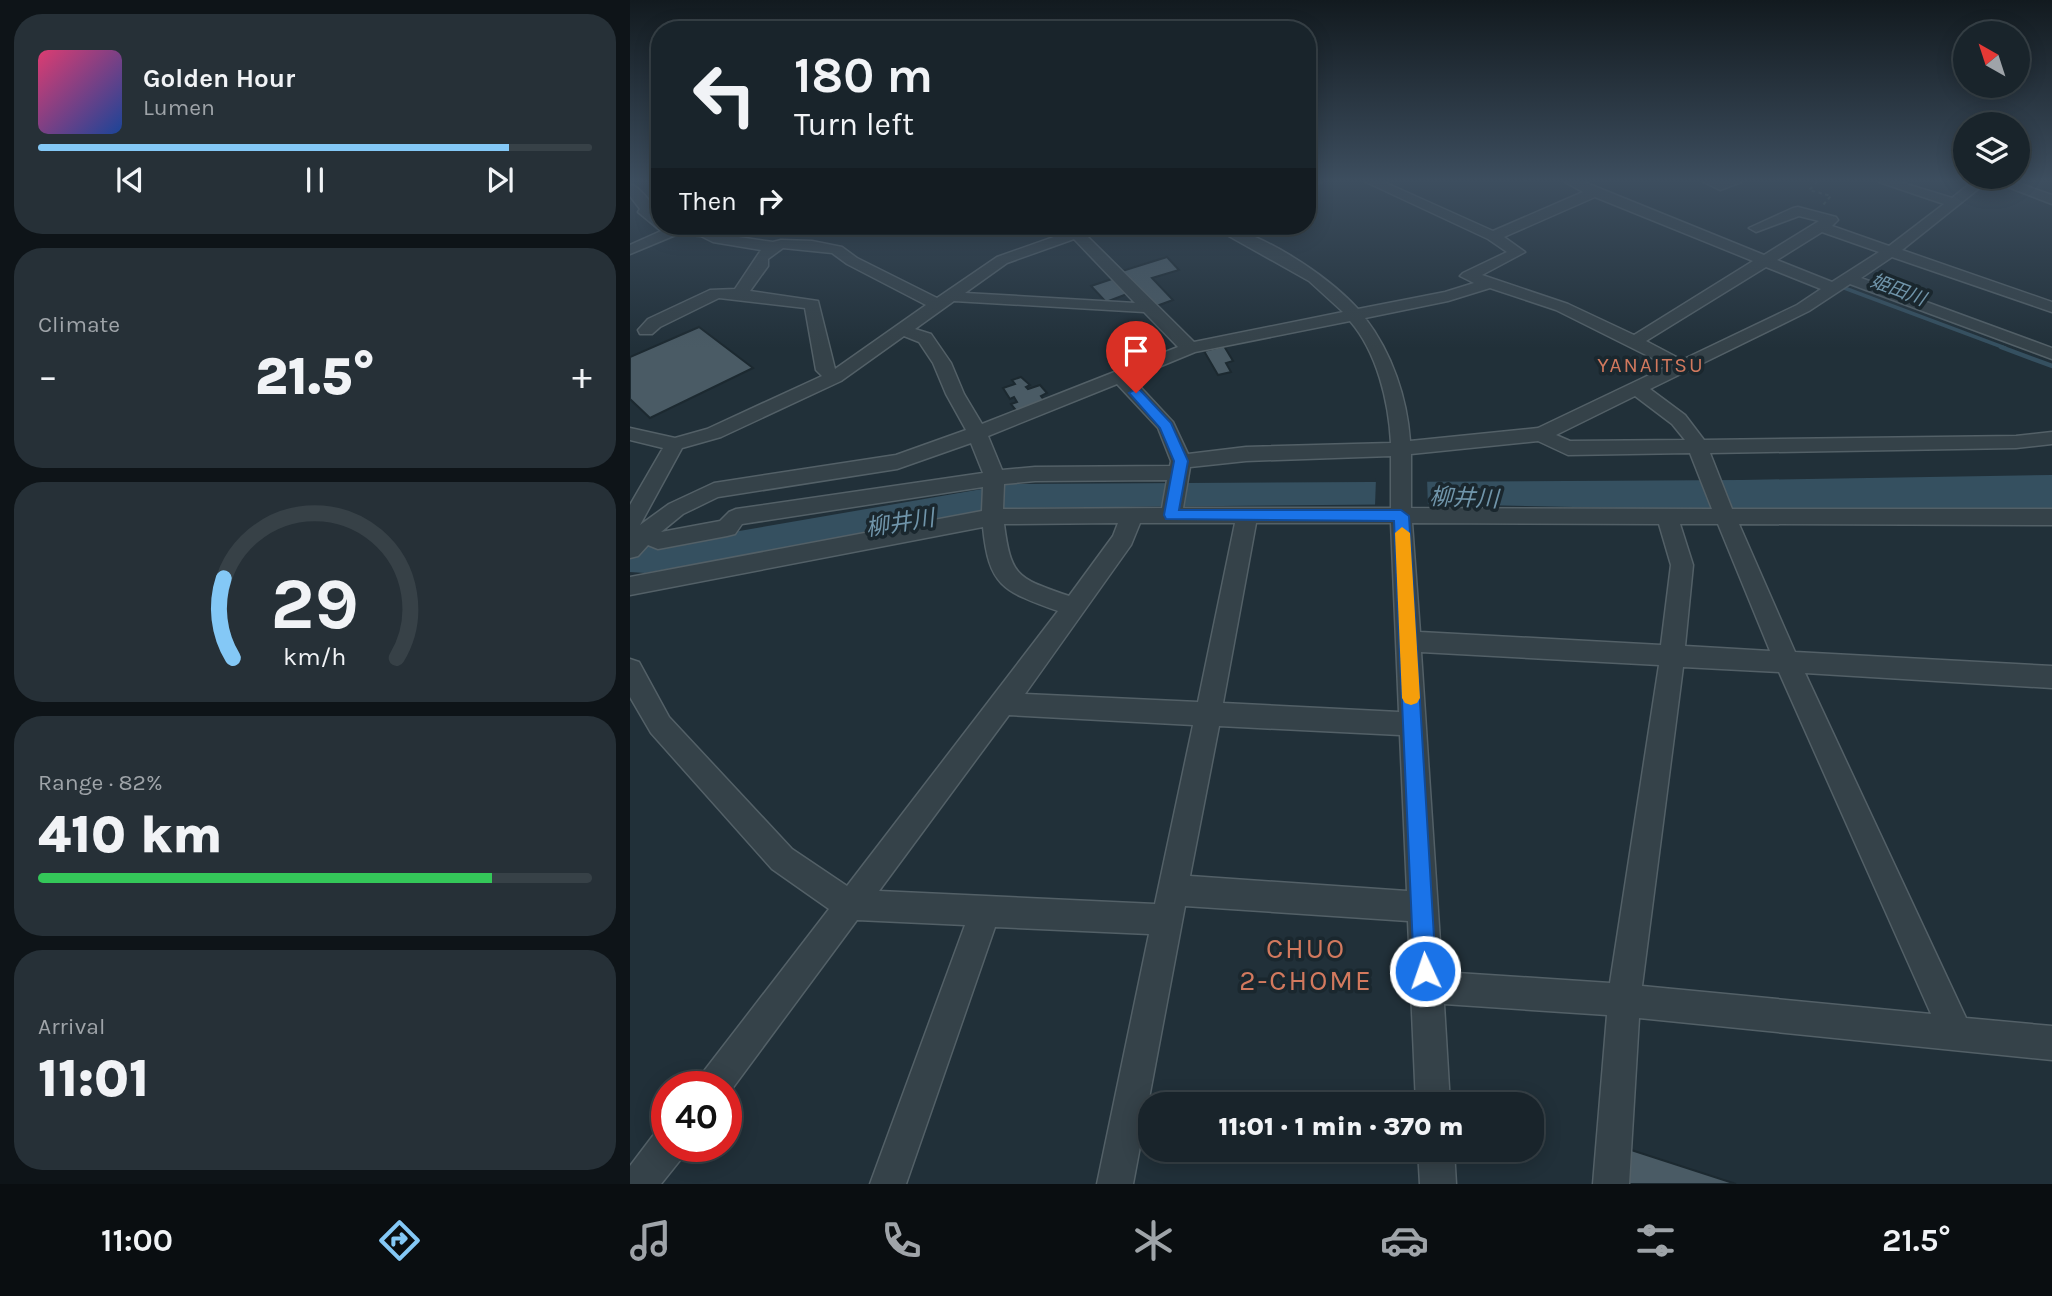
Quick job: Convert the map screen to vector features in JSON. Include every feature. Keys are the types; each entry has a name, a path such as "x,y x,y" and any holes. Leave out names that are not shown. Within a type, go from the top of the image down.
{"street":[{"path":"630,250 659,237"},
{"path":"712,237 774,247 824,246 837,250 852,261 944,300 1068,303 1111,310 1145,307"},
{"path":"630,434 675,444 713,433 835,377 1002,260 1064,237"},
{"path":"1080,237 1145,307 1190,348"},
{"path":"1240,237 1298,267 1356,313 1371,337 1383,365 1399,427 1401,511 1432,1092"},
{"path":"1495,237 1518,252 1468,276 1546,301 1636,341 1681,366"},
{"path":"1709,237 1768,261 2052,354"},
{"path":"1636,341 1768,261 1797,237"},
{"path":"1857,237 2052,307"},
{"path":"635,536 658,541 727,528 736,517 1035,474 1180,472 1246,454 1400,449 1542,434 1781,319 1841,285 1909,237"},
{"path":"739,294 760,266 761,258 774,247"},
{"path":"635,536 676,509 715,491 897,462 1190,348 1448,296 1487,284"},
{"path":"646,330 654,323 716,293 812,304 825,370 835,377"},
{"path":"903,330 925,338 942,363 976,433 995,480 992,515 997,556 1009,580 1073,607"},
{"path":"2029,346 2052,340"},
{"path":"1120,376 1166,426 1180,472 1172,513"},
{"path":"1637,389 1693,433 1787,662 1956,1033"},
{"path":"1542,434 1569,448 1701,455 2016,442 2052,438"},
{"path":"635,536 675,444"},
{"path":"630,586 992,515 1247,515 1401,511 1667,516 1724,511 2052,517"},
{"path":"725,1071 1003,704 1123,539 1132,515"},
{"path":"1115,1184 1247,515"},
{"path":"1611,1184 1624,1000 1672,656 1682,565 1667,516"},
{"path":"1408,641 2052,677"},
{"path":"630,669 642,696 660,725 782,859 850,905 1165,920"},
{"path":"1003,704 1412,724"},
{"path":"1172,890 1422,907"},
{"path":"888,1184 985,911"},
{"path":"1426,987 1624,1000 2052,1043"},
{"path":"639,1184 656,1162"},
{"path":"1437,1162 1438,1184"}],"water":[{"name":"柳井川","path":"2052,475 2052,513 1432,504 1013,508 645,573 630,572 630,541 658,545 1011,484 1741,480"}],"pier":[{"path":"1376,478 1427,478 1428,507 1375,506"}],"building":[{"path":"1167,257 1179,270 1152,278 1173,300 1151,308 1119,272"},
{"path":"1112,279 1127,294 1106,302 1091,286"},
{"path":"699,327 753,368 650,418 630,399 630,357"},
{"path":"1224,346 1233,361 1226,363 1231,372 1218,375 1204,351"},
{"path":"1021,377 1030,385 1026,387 1028,389 1040,385 1047,393 1041,396 1044,400 1018,413 1011,404 1017,402 1014,397 1010,399 1003,388 1015,384 1012,380"},
{"path":"1625,1148 1736,1184 1621,1184"}],"waterway":[{"name":"姫田川","path":"1839,286 2005,348"},
{"name":"姫田川","path":"2001,347 2052,366"}],"slow traffic":[{"path":"1402,533 1411,698"}],"district":[{"name":"YANAITSU","path":"1651,365"},
{"name":"CHUO 2-CHOME","path":"1306,964"}],"route":[{"path":"1136,393 1166,426 1181,461 1174,511 1171,515 1401,516 1425,971"}]}
